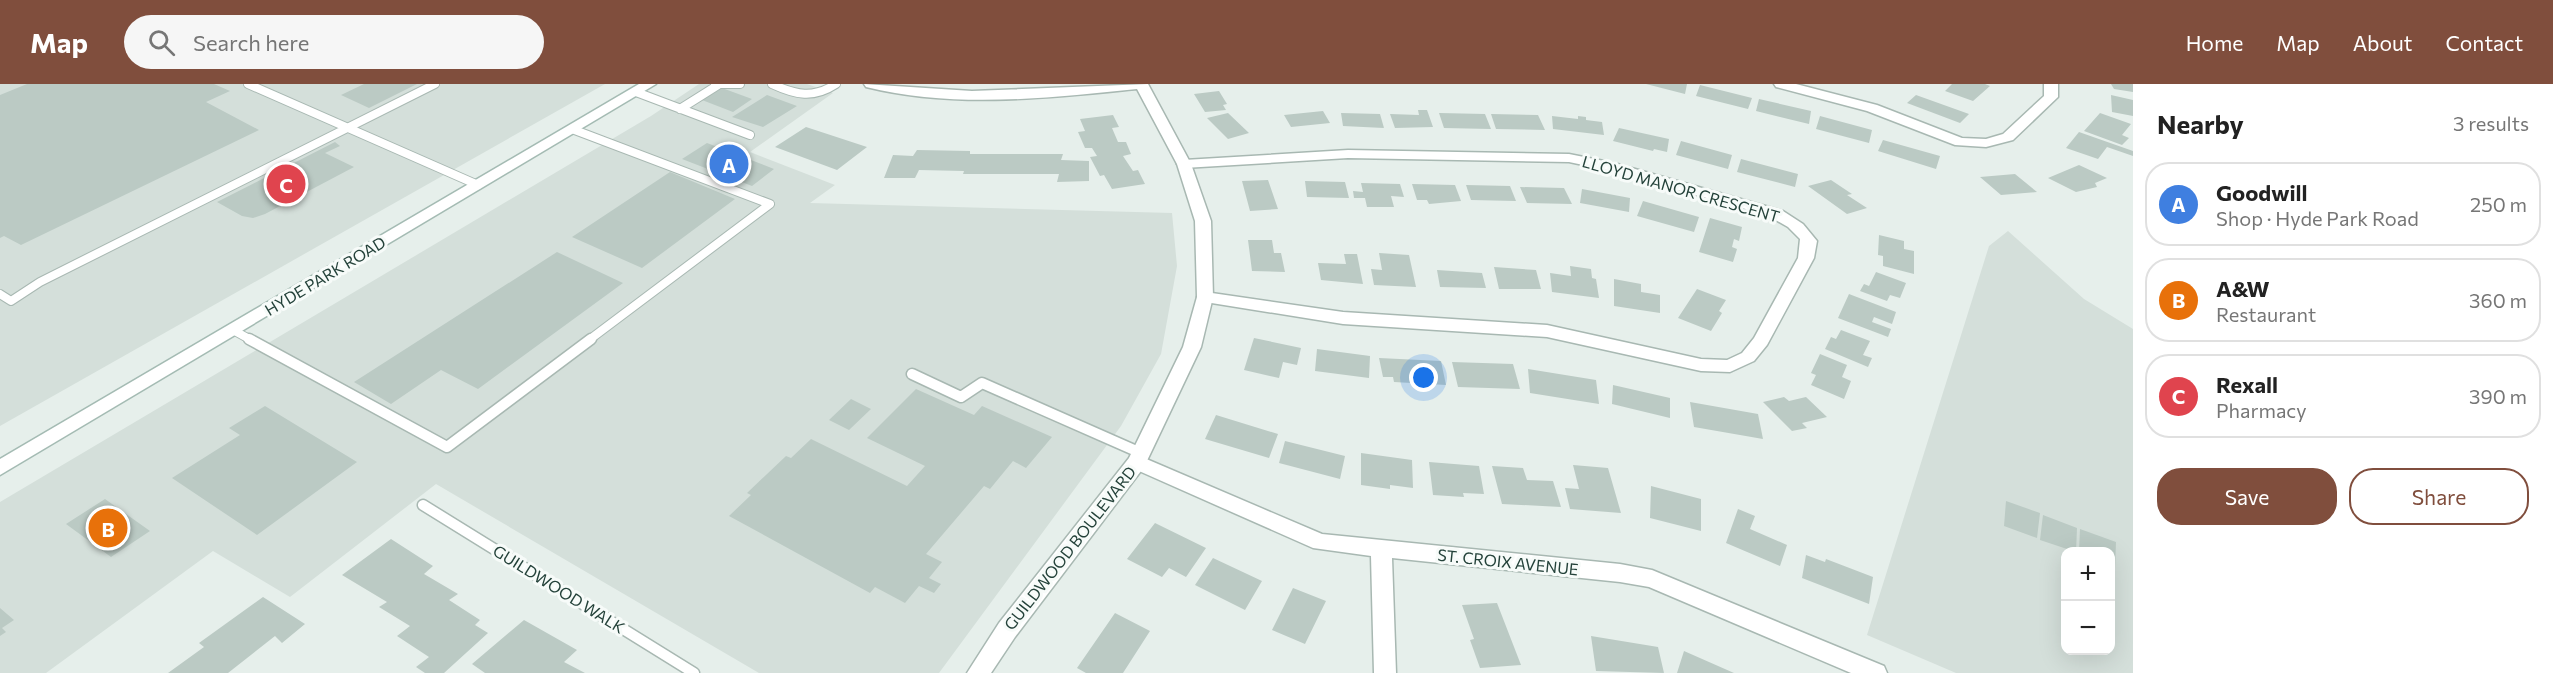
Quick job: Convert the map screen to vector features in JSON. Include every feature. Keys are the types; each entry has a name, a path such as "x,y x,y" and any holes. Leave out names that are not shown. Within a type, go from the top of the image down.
{"street":[{"path":"871,84 1034,96 1141,85"},
{"path":"1781,84 1872,108 1960,142 1986,143 2008,137 2051,97 2051,84"},
{"name":"GUILDWOOD BOULEVARD","path":"978,673 1007,630 1139,458 1192,347 1205,297 1203,221 1184,164 1141,85"},
{"name":"HYDE PARK ROAD","path":"0,468 642,88"},
{"name":"LLOYD MANOR CRESCENT","path":"1184,164 1348,154 1569,158 1609,166 1772,212 1801,228 1809,241 1806,258 1761,341 1748,357 1730,366 1701,365 1547,331 1343,318 1205,297"},
{"name":"ST. CROIX AVENUE","path":"1139,458 1320,542 1620,573 1652,579 1876,673"},
{"path":"1381,549 1385,673"}],"lane":[{"path":"248,84 350,126 478,185"},
{"path":"0,294 11,301 40,282 435,84"},
{"path":"680,109 715,85 740,84"},
{"path":"772,84 795,95 815,96 836,84"},
{"path":"642,88 680,109 750,135"},
{"path":"233,330 447,447 770,204 572,129"},
{"path":"912,374 962,398 982,383 1139,458"},
{"name":"GUILDWOOD WALK","path":"423,505 694,673"}],"shaded area":[{"path":"0,84 605,84 0,426"},
{"path":"699,84 807,84 833,93 750,152 835,185 810,203 1172,213 1177,266 1161,354 1121,426 939,673 759,673 436,484 290,597 213,551 46,673 0,673 0,502 651,116"},
{"path":"2008,231 2084,299 2133,329 2133,673 1956,673 1867,635 1989,246"}],"building":[{"path":"27,84 214,84 230,91 206,102 259,130 21,245 4,236 0,238 0,95"},
{"path":"364,84 417,84 369,108 341,95"},
{"path":"1646,84 1687,84 1685,94"},
{"path":"1952,84 1990,86 1973,101 1945,91"},
{"path":"2111,84 2133,84 2133,92 2114,89"},
{"path":"1700,85 1752,98 1748,109 1696,96"},
{"path":"722,88 752,99 733,112 702,100"},
{"path":"1219,91 1227,104 1223,105 1226,110 1205,112 1194,94"},
{"path":"767,95 797,106 763,127 732,117"},
{"path":"1916,95 1969,114 1960,123 1907,103"},
{"path":"2111,95 2133,100 2133,116 2112,112"},
{"path":"1759,99 1811,111 1809,124 1756,111"},
{"path":"1418,110 1427,110 1433,127 1395,128 1390,114 1419,115"},
{"path":"1323,111 1330,123 1291,127 1284,115"},
{"path":"1228,113 1249,133 1228,139 1207,118"},
{"path":"1341,113 1380,114 1384,128 1343,126"},
{"path":"1439,113 1485,114 1491,129 1444,128"},
{"path":"2100,113 2131,124 2122,135 2129,138 2122,145 2084,131"},
{"path":"1491,114 1538,115 1545,130 1496,129"},
{"path":"1113,115 1119,127 1112,128 1118,142 1126,142 1131,154 1123,156 1133,171 1138,170 1145,184 1112,189 1104,175 1100,176 1090,157 1097,156 1092,148 1085,148 1078,132 1085,131 1080,119"},
{"path":"1552,116 1578,119 1578,116 1586,117 1586,120 1602,122 1604,135 1553,129"},
{"path":"1820,116 1872,130 1869,143 1816,129"},
{"path":"806,127 867,147 837,170 775,147"},
{"path":"1619,128 1669,139 1667,152 1654,149 1653,151 1613,141"},
{"path":"2079,132 2133,151 2133,156 2107,147 2098,159 2066,148"},
{"path":"1883,140 1940,156 1936,169 1878,151"},
{"path":"1681,141 1732,155 1728,169 1676,155"},
{"path":"335,142 340,146 325,153 354,167 265,214 253,218 242,216 217,202"},
{"path":"707,143 774,169 752,186 682,159"},
{"path":"917,150 970,151 970,154 1063,154 1061,160 1089,161 1089,181 1057,182 1059,174 963,174 964,171 919,170 915,178 884,178 893,155 913,156"},
{"path":"1741,159 1798,174 1795,187 1737,172"},
{"path":"2079,165 2107,178 2095,183 2097,187 2076,192 2048,178"},
{"path":"670,172 735,199 642,268 572,237"},
{"path":"2015,174 2037,192 2001,195 1980,177"},
{"path":"1268,180 1278,209 1250,211 1242,181"},
{"path":"1831,180 1852,194 1847,195 1867,208 1847,214 1808,186"},
{"path":"1305,181 1345,182 1349,198 1307,197"},
{"path":"1361,183 1400,184 1404,197 1391,196 1394,207 1367,207 1365,198 1354,198 1353,191 1363,192"},
{"path":"1412,184 1455,185 1461,201 1429,204 1427,200 1417,200"},
{"path":"1466,185 1510,186 1516,201 1471,200"},
{"path":"1520,187 1564,188 1572,204 1527,203"},
{"path":"1582,189 1630,198 1629,212 1580,203"},
{"path":"1643,201 1699,217 1694,232 1637,216"},
{"path":"1710,218 1742,227 1739,241 1734,239 1732,247 1737,249 1733,262 1699,252"},
{"path":"1879,235 1904,241 1904,249 1914,251 1914,274 1883,266 1883,256 1878,255"},
{"path":"1248,240 1272,240 1274,253 1281,253 1285,272 1252,271"},
{"path":"557,252 623,283 478,389 441,370 391,404 354,382"},
{"path":"1379,253 1409,255 1416,287 1374,285 1371,269 1382,270"},
{"path":"1344,254 1357,254 1363,284 1321,280 1318,263 1346,264"},
{"path":"1570,266 1591,269 1592,278 1596,279 1599,298 1552,292 1550,273 1571,276"},
{"path":"1494,267 1536,270 1541,289 1499,289"},
{"path":"1437,270 1482,273 1486,288 1440,287"},
{"path":"1876,272 1906,283 1900,298 1890,295 1887,301 1860,291 1864,284 1869,286"},
{"path":"1614,279 1641,284 1641,292 1660,295 1660,313 1614,306"},
{"path":"1697,289 1726,300 1719,311 1722,313 1711,331 1678,318"},
{"path":"1849,294 1896,312 1892,324 1874,317 1872,322 1891,329 1888,337 1838,318"},
{"path":"1841,330 1870,341 1863,355 1872,358 1868,367 1825,349 1831,337 1836,339"},
{"path":"1254,338 1301,348 1297,365 1283,362 1279,378 1244,370"},
{"path":"1317,349 1370,356 1369,378 1315,371"},
{"path":"1820,354 1847,365 1842,377 1851,381 1844,399 1811,385 1816,375 1811,373"},
{"path":"1379,358 1441,361 1446,385 1394,382 1393,377 1383,377"},
{"path":"1452,362 1513,364 1520,389 1458,387"},
{"path":"1528,369 1596,380 1599,404 1530,393"},
{"path":"1613,385 1670,398 1670,418 1612,404"},
{"path":"916,389 974,415 982,406 1052,437 1026,468 1013,461 990,489 984,486 926,554 942,562 929,578 941,584 934,593 919,586 905,603 875,587 870,593 729,516 751,495 747,493 786,456 791,458 811,439 907,486 925,466 867,438"},
{"path":"1784,397 1789,401 1806,397 1827,417 1802,423 1807,428 1792,431 1763,402"},
{"path":"851,399 871,409 849,430 829,420"},
{"path":"1690,402 1758,414 1763,439 1694,427"},
{"path":"265,406 357,462 257,535 172,478 240,435 229,428"},
{"path":"1216,415 1278,434 1269,458 1205,439"},
{"path":"1285,441 1345,456 1340,479 1279,463"},
{"path":"1361,453 1412,460 1413,488 1390,485 1390,489 1361,485"},
{"path":"1429,462 1479,466 1484,494 1463,493 1464,497 1433,495"},
{"path":"1573,465 1608,468 1621,513 1570,509 1565,488 1579,489"},
{"path":"1492,466 1523,468 1527,480 1553,481 1561,507 1502,504"},
{"path":"1651,486 1701,499 1701,531 1650,518"},
{"path":"105,499 150,531 111,557 66,524"},
{"path":"2006,501 2040,513 2037,538 2004,526"},
{"path":"1738,509 1755,516 1750,529 1787,545 1780,566 1726,543"},
{"path":"2043,515 2077,528 2076,547 2061,547 2040,540"},
{"path":"1155,523 1206,548 1186,577 1169,568 1162,577 1127,559"},
{"path":"2080,529 2116,542 2115,568 2115,547 2079,547"},
{"path":"391,539 433,566 424,574 458,594 449,600 480,620 475,625 488,633 444,673 425,673 416,667 429,657 397,636 410,626 379,607 387,602 342,575"},
{"path":"1806,555 1825,562 1826,559 1873,577 1869,604 1802,578"},
{"path":"1213,558 1262,581 1245,610 1195,585"},
{"path":"1293,588 1326,601 1305,644 1272,630"},
{"path":"263,597 305,624 282,643 275,636 228,673 168,673 204,647 199,643"},
{"path":"1497,603 1521,665 1480,668 1470,640 1474,639 1462,605"},
{"path":"0,608 14,620 2,628 6,632 0,636"},
{"path":"1115,613 1150,631 1123,673 1086,673 1077,668"},
{"path":"524,620 577,650 564,662 585,673 485,673 472,664"},
{"path":"1591,636 1658,647 1664,673 1596,671"},
{"path":"1684,651 1734,673 1677,673"}],"place":[{"name":"Goodwill","path":"729,164"},
{"name":"Rexall","path":"286,184"},
{"name":"A&W","path":"108,528"}]}
